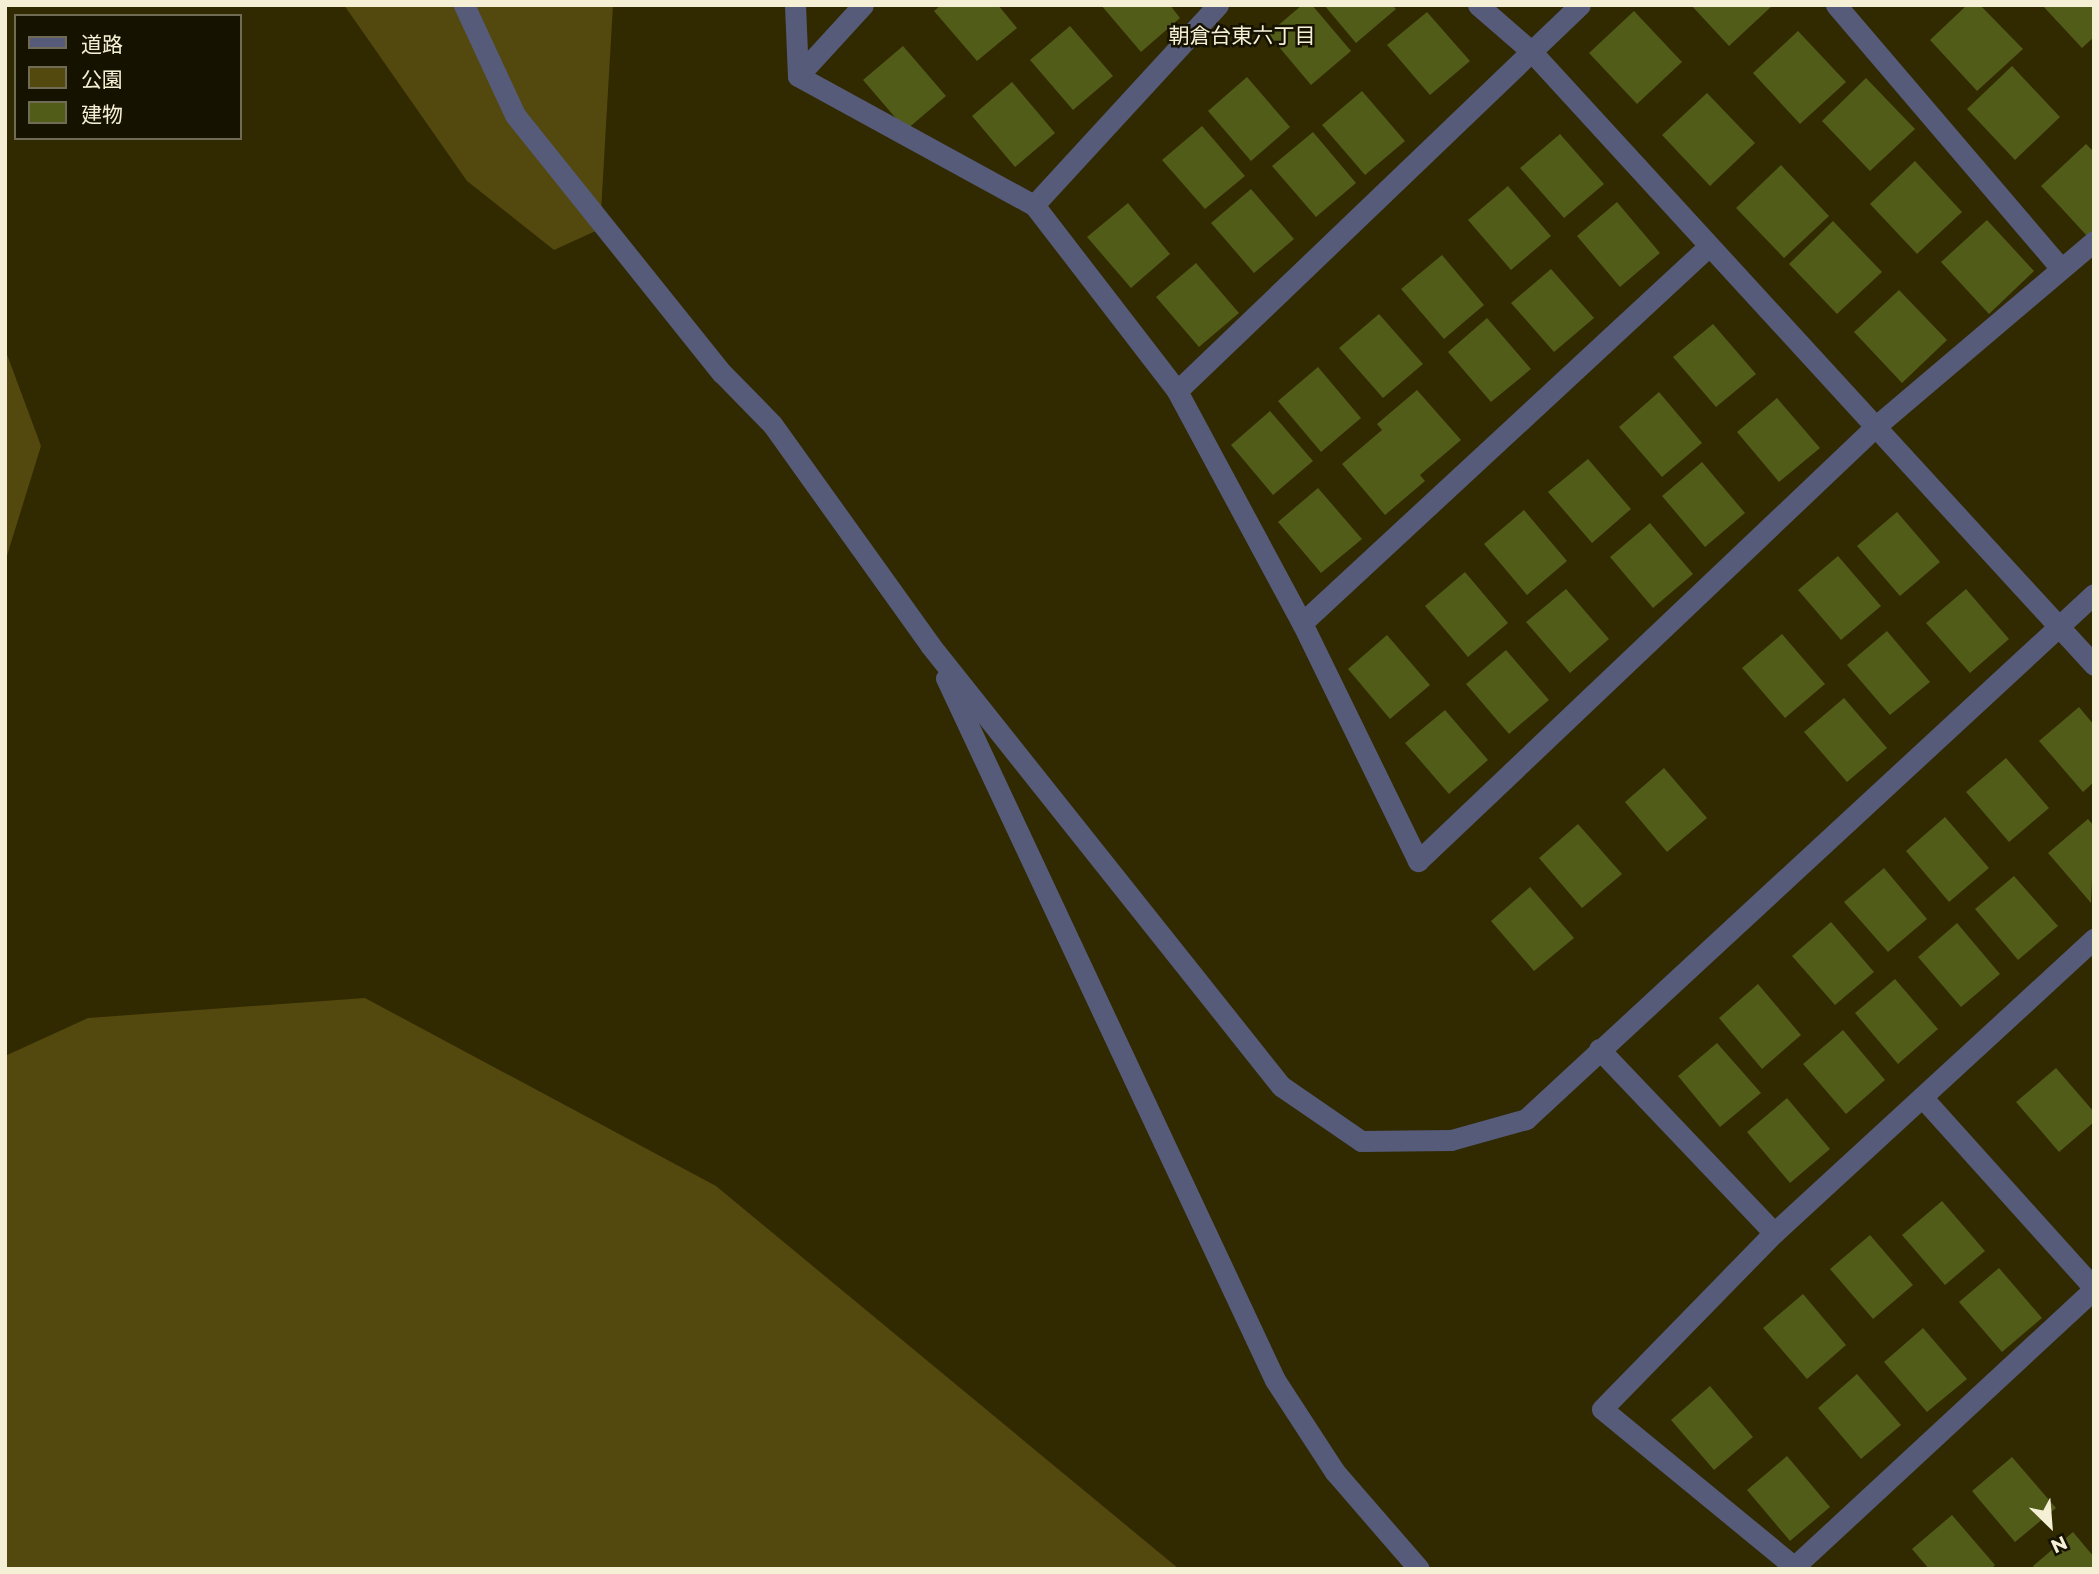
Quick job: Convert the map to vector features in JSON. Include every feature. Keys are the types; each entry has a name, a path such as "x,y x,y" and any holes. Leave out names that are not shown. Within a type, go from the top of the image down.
{"street":[{"path":"464,5 515,115 722,373 772,424 930,645 1281,1086 1361,1141 1451,1140 1526,1119 2094,594"},
{"path":"795,5 798,76"},
{"path":"798,76 863,5"},
{"path":"1034,205 1218,5"},
{"path":"1478,5 1531,51 2094,665"},
{"path":"1177,391 1580,5"},
{"path":"1836,5 2060,267"},
{"path":"798,76 1034,205 1177,391 1302,623 1418,861 1875,428 2060,267 2094,241"},
{"path":"1302,623 1709,246"},
{"path":"930,645 1275,1380 1335,1472 1419,1569"},
{"path":"1922,1097 2094,1288 1796,1567 1602,1409 1774,1233 1922,1097 2094,939"},
{"path":"1599,1049 1774,1233"}],"green space":[{"path":"344,5 613,5 600,229 554,250 467,181"},
{"path":"5,349 41,446 5,562"},
{"path":"365,998 716,1186 1179,1569 5,1569 5,1056 88,1018"}],"building":[{"path":"941,5 998,5 1017,28 977,61 934,11"},
{"path":"1101,5 1170,5 1180,18 1141,52"},
{"path":"1302,5 1312,5 1351,51 1311,85 1268,34"},
{"path":"1324,5 1392,5 1396,9 1356,43"},
{"path":"1691,5 1773,5 1729,46"},
{"path":"1967,5 1980,5 2023,49 1977,91 1930,40"},
{"path":"2042,5 2094,5 2094,37 2082,48"},
{"path":"1634,11 1682,62 1637,104 1589,53"},
{"path":"1427,12 1470,61 1430,95 1387,45"},
{"path":"1070,26 1113,76 1073,110 1030,60"},
{"path":"1798,31 1846,82 1800,124 1753,73"},
{"path":"903,46 946,96 906,130 863,80"},
{"path":"2012,66 2060,117 2015,160 1967,109"},
{"path":"1247,77 1290,127 1251,161 1208,111"},
{"path":"1866,78 1915,129 1870,171 1822,121"},
{"path":"1012,82 1055,133 1015,167 972,116"},
{"path":"1362,91 1405,141 1365,175 1322,125"},
{"path":"1707,93 1755,143 1710,186 1662,135"},
{"path":"1202,126 1245,176 1205,209 1162,160"},
{"path":"1313,132 1356,183 1316,217 1272,166"},
{"path":"1560,134 1604,184 1564,218 1520,168"},
{"path":"2086,144 2094,152 2094,232 2088,237 2041,186"},
{"path":"1915,161 1962,212 1917,254 1870,204"},
{"path":"1781,165 1829,216 1784,258 1736,208"},
{"path":"1508,186 1551,236 1511,270 1468,220"},
{"path":"1251,189 1294,239 1254,273 1211,223"},
{"path":"1617,202 1660,253 1620,287 1577,236"},
{"path":"1128,203 1170,254 1131,288 1087,237"},
{"path":"1987,220 2034,271 1989,314 1941,262"},
{"path":"1833,221 1882,272 1837,314 1789,264"},
{"path":"1442,255 1484,305 1444,339 1401,289"},
{"path":"1196,263 1239,313 1199,347 1156,297"},
{"path":"1551,269 1594,318 1554,352 1511,303"},
{"path":"1899,290 1947,340 1902,383 1854,332"},
{"path":"1379,314 1423,364 1383,398 1339,348"},
{"path":"1487,318 1531,369 1491,402 1448,352"},
{"path":"1713,324 1756,374 1716,407 1673,357"},
{"path":"1318,367 1361,418 1321,452 1278,401"},
{"path":"1417,390 1461,440 1420,475 1425,481 1385,515 1342,464 1382,430 1377,424"},
{"path":"1659,392 1702,443 1662,477 1619,427"},
{"path":"1777,398 1820,448 1779,482 1737,432"},
{"path":"1270,411 1313,461 1273,495 1231,445"},
{"path":"1588,459 1631,509 1592,543 1548,492"},
{"path":"1702,462 1745,513 1705,547 1662,496"},
{"path":"1318,488 1362,539 1321,573 1278,522"},
{"path":"1524,510 1567,561 1527,595 1484,544"},
{"path":"1897,512 1940,562 1900,596 1857,546"},
{"path":"1650,523 1693,574 1653,608 1610,557"},
{"path":"1838,556 1881,606 1841,640 1798,590"},
{"path":"1465,572 1508,623 1468,657 1425,606"},
{"path":"1566,589 1609,639 1570,673 1526,622"},
{"path":"1966,589 2009,639 1970,673 1926,623"},
{"path":"1887,631 1930,682 1890,715 1847,665"},
{"path":"1782,634 1825,684 1785,718 1742,668"},
{"path":"1387,635 1430,685 1390,719 1348,669"},
{"path":"1506,650 1549,700 1509,734 1466,684"},
{"path":"1844,698 1887,748 1847,782 1804,732"},
{"path":"2079,707 2094,725 2094,782 2083,792 2039,741"},
{"path":"1445,710 1488,760 1449,794 1405,743"},
{"path":"2006,758 2049,808 2009,842 1966,792"},
{"path":"1664,768 1707,818 1667,852 1625,802"},
{"path":"1945,817 1989,868 1949,902 1906,851"},
{"path":"2088,819 2094,826 2091,903 2048,853"},
{"path":"1578,824 1622,874 1582,908 1539,858"},
{"path":"1884,868 1927,919 1888,952 1844,902"},
{"path":"2014,876 2058,926 2018,960 1975,909"},
{"path":"1530,887 1574,938 1534,971 1491,921"},
{"path":"1831,922 1874,972 1835,1005 1792,956"},
{"path":"1957,923 2000,974 1961,1007 1918,957"},
{"path":"1895,979 1938,1029 1898,1064 1855,1013"},
{"path":"1758,984 1801,1035 1762,1069 1719,1018"},
{"path":"1843,1030 1885,1080 1846,1114 1803,1064"},
{"path":"1717,1043 1761,1093 1720,1127 1678,1076"},
{"path":"2056,1068 2094,1112 2094,1122 2059,1152 2016,1102"},
{"path":"1787,1098 1830,1149 1790,1183 1747,1132"},
{"path":"1942,1201 1985,1251 1945,1285 1902,1235"},
{"path":"1870,1235 1913,1285 1873,1319 1830,1269"},
{"path":"1999,1268 2042,1318 2002,1352 1959,1302"},
{"path":"1803,1294 1846,1345 1807,1379 1763,1328"},
{"path":"1923,1328 1967,1379 1927,1412 1884,1362"},
{"path":"1857,1374 1901,1425 1861,1459 1818,1408"},
{"path":"1710,1386 1753,1437 1714,1470 1671,1420"},
{"path":"1787,1456 1830,1507 1790,1541 1747,1490"},
{"path":"2012,1457 2056,1508 2015,1542 1972,1491"},
{"path":"1952,1515 1995,1565 1991,1569 1929,1569 1912,1549"},
{"path":"2073,1532 2094,1557 2094,1569 2035,1569 2033,1566"}],"district":[{"name":"朝倉台東六丁目","path":"1242,36"}]}
